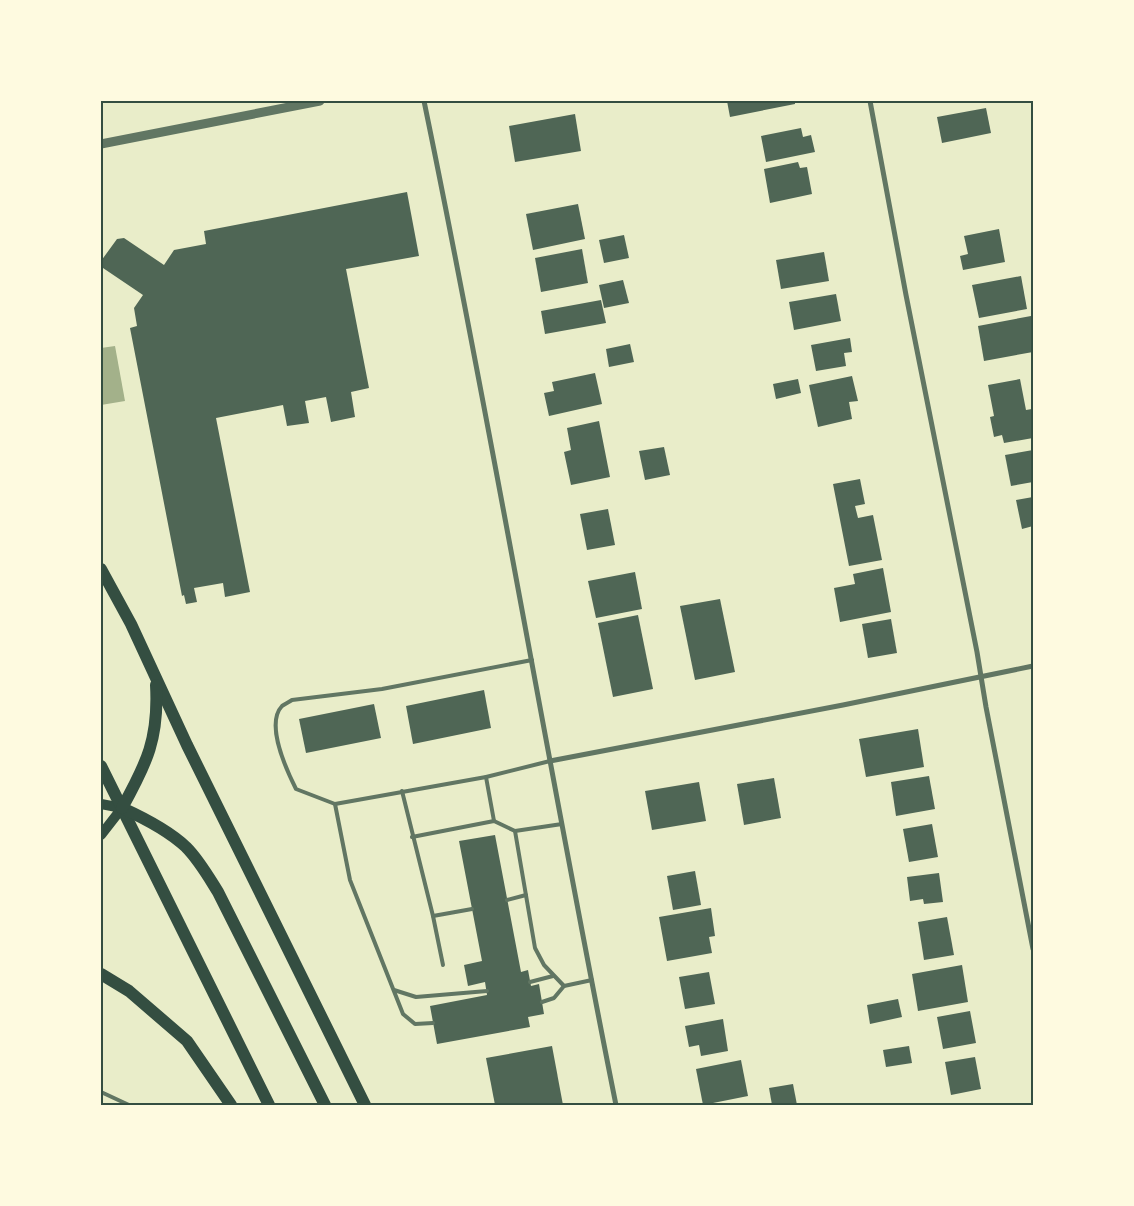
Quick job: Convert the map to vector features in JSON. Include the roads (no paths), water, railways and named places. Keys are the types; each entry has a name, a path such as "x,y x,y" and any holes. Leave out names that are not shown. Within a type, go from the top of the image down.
{"main road":[{"path":"101,569 131,624 187,745 365,1105"},
{"path":"101,835 122,808 138,778 154,740 158,710 156,677"},
{"path":"101,766 269,1105"},
{"path":"101,804 122,808 148,820 185,846 200,863 218,892 325,1105"},
{"path":"101,974 128,991 187,1041 231,1105"}],"street":[{"path":"101,144 320,101"},
{"path":"424,101 486,406 550,761 616,1105"},
{"path":"870,101 1033,949"},
{"path":"550,761 843,705 1033,666"}],"lane":[{"path":"532,660 382,689 292,700 281,707 275,725 282,762 296,789 335,804 486,777 550,761"},
{"path":"486,777 494,821"},
{"path":"402,791 433,916 443,965"},
{"path":"335,804 350,880 403,1014 415,1024 433,1023"},
{"path":"412,837 494,821 515,832 562,824"},
{"path":"515,832 535,948 544,965 564,986"},
{"path":"507,900 526,895"},
{"path":"433,916 472,909"},
{"path":"530,982 553,976"},
{"path":"542,1002 554,998 564,986 592,980"},
{"path":"394,990 416,997 487,991"},
{"path":"101,1092 129,1105"}]}
